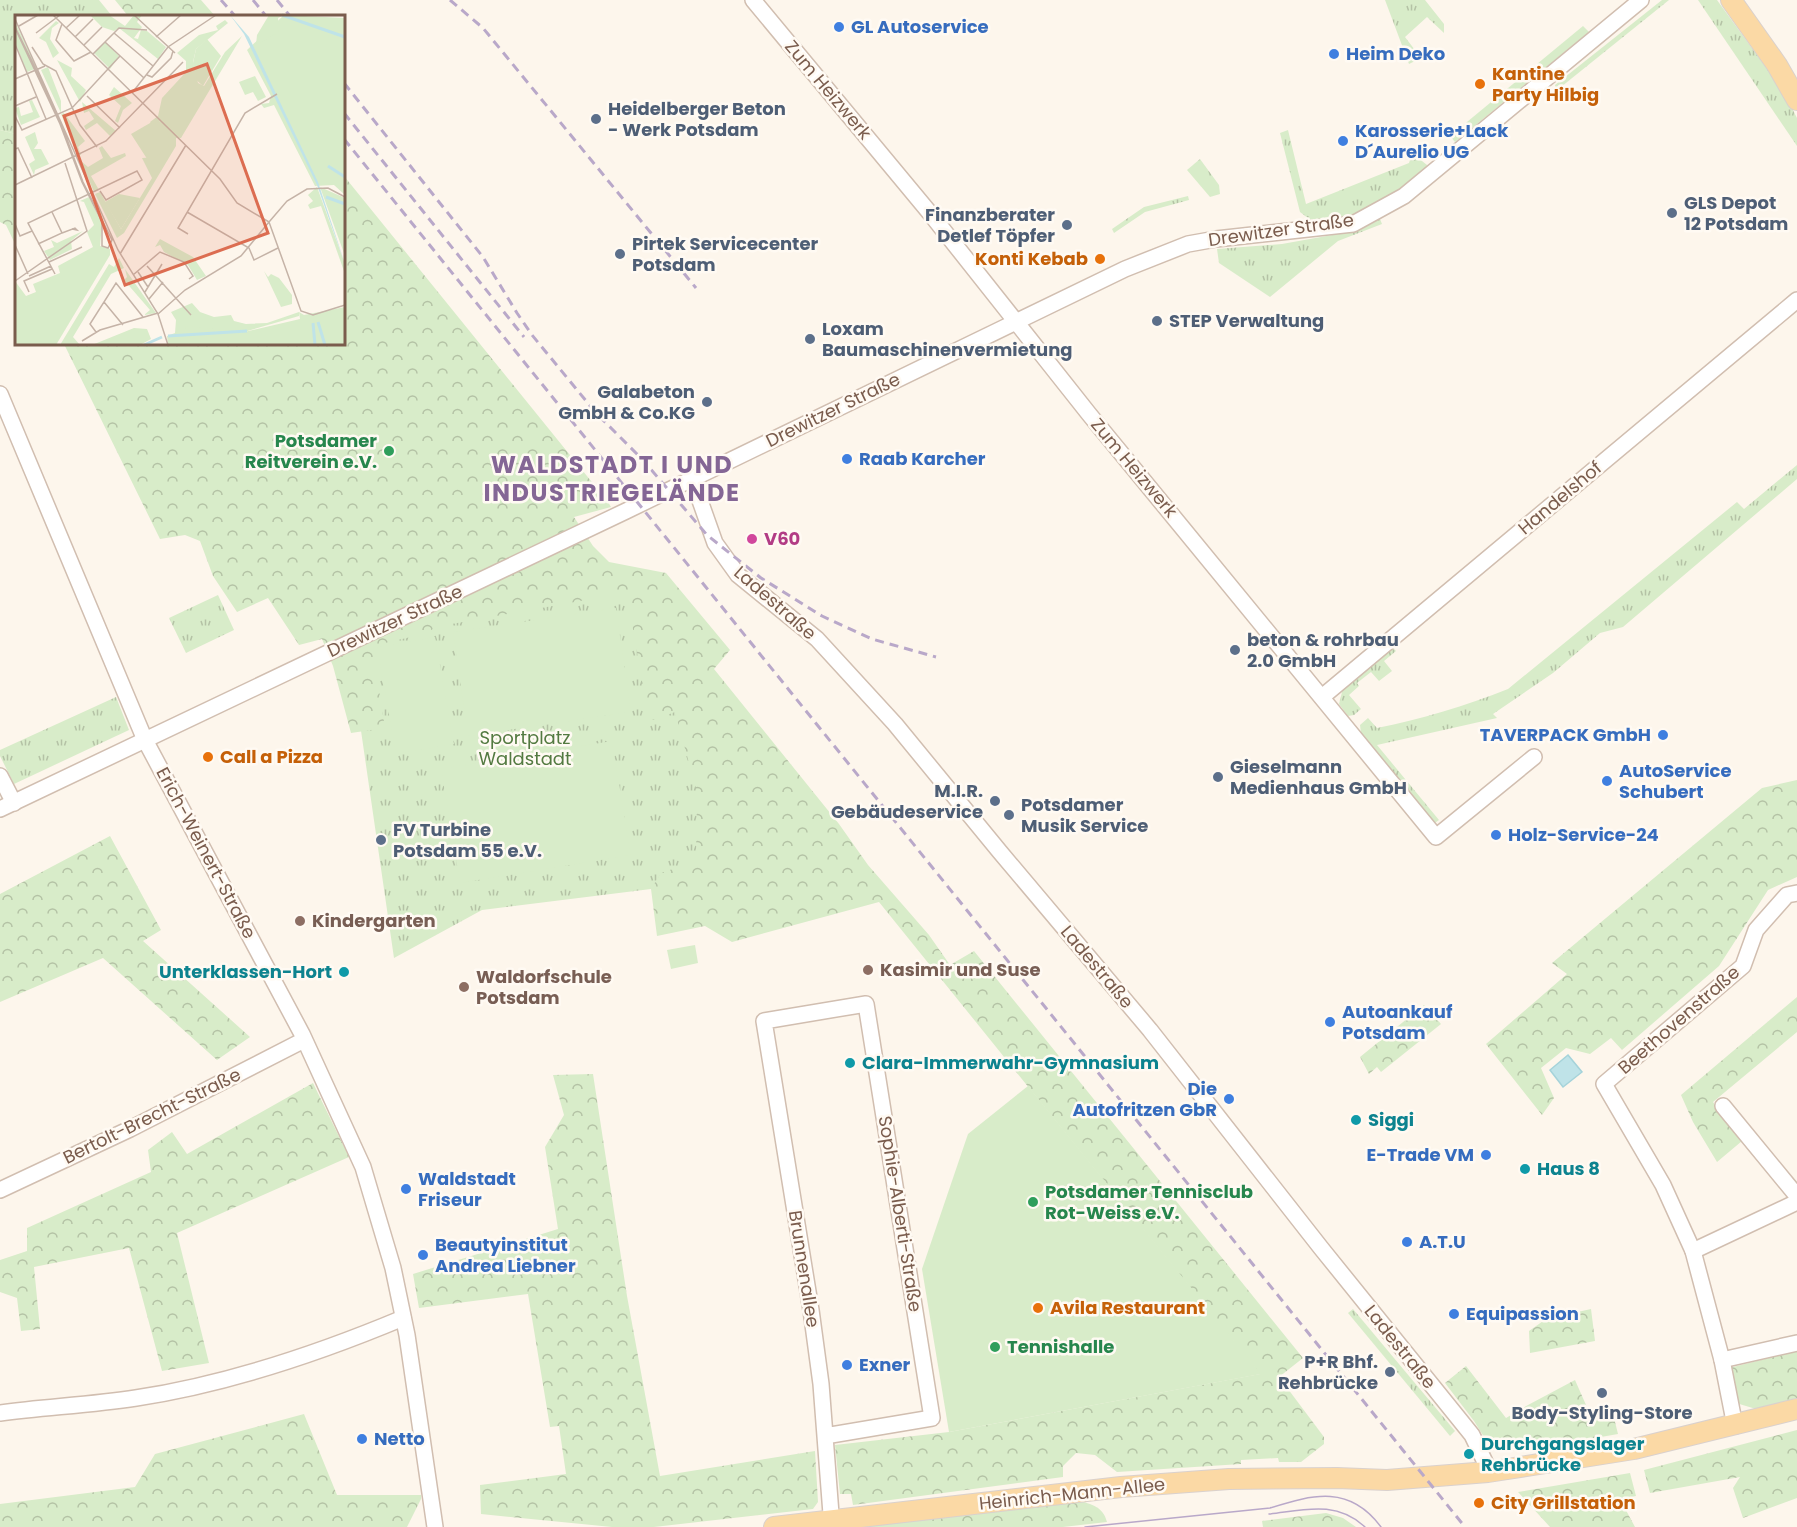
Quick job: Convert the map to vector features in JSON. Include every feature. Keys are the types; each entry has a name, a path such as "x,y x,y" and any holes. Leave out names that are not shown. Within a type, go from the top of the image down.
{"main road":[{"path":"1731,0 1777,65 1797,100"},
{"name":"Heinrich-Mann-Allee","path":"774,1527 832,1523 1121,1487 1213,1480 1314,1478 1372,1480 1446,1477 1634,1449 1797,1409"}],"street":[{"name":"Zum Heizwerk","path":"753,0 929,212 1089,414 1436,837 1534,757"},
{"name":"Drewitzer Straße","path":"7,806 1125,269 1188,244 1353,224 1404,196 1641,0"},
{"name":"Handelshof","path":"1322,697 1797,300"},
{"name":"Erich-Weinert-Straße","path":"0,394 145,740 240,915 304,1040 363,1167 393,1268 403,1318 435,1527"},
{"name":"Ladestraße","path":"692,478 715,543 738,575 817,639 895,724 1150,1030 1326,1255 1472,1435 1488,1472"},
{"path":"0,776 7,806"},
{"name":"Beethovenstraße","path":"1735,1425 1722,1360 1693,1251 1663,1185 1604,1084 1743,966 1756,930 1787,895 1797,893"},
{"name":"Sophie-Alberti-Straße","path":"764,1021 866,1004 932,1418 825,1436"},
{"name":"Brunnenallee","path":"764,1021 811,1310 832,1523"},
{"name":"Bertolt-Brecht-Straße","path":"0,1190 130,1129 304,1040"},
{"path":"1723,1106 1797,1196"},
{"path":"1693,1251 1797,1202"},
{"path":"0,1413 128,1400 214,1382 284,1363 403,1318"},
{"path":"1722,1360 1797,1343"}],"green space":[{"path":"0,0 99,0 111,15 15,15 15,134 0,130"},
{"path":"115,0 201,0 214,15 127,15"},
{"path":"1385,0 1425,0 1444,24 1444,33 1427,17 1405,37 1421,58 1409,64"},
{"path":"1662,0 1669,0 1556,91 1555,85"},
{"path":"1698,0 1717,0 1783,91 1797,118 1797,146"},
{"path":"1583,26 1589,32 1455,142 1450,136"},
{"path":"0,130 15,134 15,244 6,225 0,222"},
{"path":"1288,130 1306,204 1409,163 1412,153 1432,169 1400,192 1351,219 1313,222 1300,212 1280,133"},
{"path":"1200,159 1219,185 1220,194 1210,197 1187,170"},
{"path":"345,177 608,502 611,507 574,517 593,546 609,562 666,573 730,650 714,669 839,824 868,865 929,935 950,965 974,951 1303,1358 1279,1377 1324,1437 1324,1444 1301,1462 1279,1462 1278,1458 1241,1460 1241,1464 1117,1472 1095,1455 1076,1453 1063,1466 1063,1477 853,1505 851,1494 840,1494 835,1445 949,1432 1260,1374 879,902 732,942 705,926 657,936 651,889 661,873 696,861 697,792 675,712 653,720 646,705 629,606 619,594 435,627 428,633 372,646 385,728 351,733 333,666 322,639 299,645 268,598 237,612 213,576 200,541 185,535 160,539 64,345 345,345"},
{"path":"1188,196 1189,200 1145,212 1114,233 1112,229 1144,207"},
{"path":"1380,219 1382,224 1338,241 1270,297 1219,263 1217,249 1282,244 1360,230"},
{"path":"1797,465 1797,479 1623,627 1600,633 1553,673 1493,714 1497,718 1377,745 1439,820 1432,825 1362,741 1360,725 1368,718 1377,728 1443,712 1508,689 1737,502 1744,509"},
{"name":"Sportplatz Waldstadt","path":"529,578 629,594 752,873 651,889 482,910 394,958 350,655"},
{"path":"218,595 234,630 186,653 169,618"},
{"path":"616,608 631,712 468,736 453,632"},
{"path":"435,637 454,744 396,754 377,647"},
{"path":"1392,647 1396,651 1384,661 1392,671 1379,681 1371,672 1357,683 1359,686 1349,695 1361,709 1354,715 1348,716 1339,704 1343,688"},
{"path":"116,697 129,730 14,784 0,756 0,750"},
{"path":"612,741 631,855 460,883 441,769"},
{"path":"1797,780 1797,877 1768,890 1719,966 1622,1050 1611,1038 1590,1054 1566,1048 1541,1068 1554,1098 1542,1115 1486,1044 1567,974 1552,963 1762,788"},
{"path":"110,836 161,930 143,941 250,1037 217,1060 103,958 0,1002 0,894"},
{"path":"695,945 698,963 671,969 667,950"},
{"path":"1797,997 1797,1032 1713,1102 1742,1141 1717,1162 1693,1122 1681,1095"},
{"path":"1424,1005 1441,1024 1381,1072 1377,1067 1369,1074 1360,1057"},
{"path":"593,1074 627,1296 660,1476 815,1451 818,1502 813,1509 654,1527 612,1527 481,1514 480,1485 566,1474 559,1426 550,1427 528,1294 419,1308 413,1274 558,1229 545,1147 564,1115 553,1075"},
{"path":"313,1083 349,1157 177,1233 209,1363 162,1371 129,1248 34,1267 40,1329 21,1331 17,1298 0,1292 0,1260 27,1251 27,1228 151,1172 148,1150 172,1132 187,1154"},
{"name":"Potsdamer Tennisclub Rot-Weiss e.V.","path":"1028,1086 1261,1374 949,1432 922,1269 968,1134"},
{"path":"1353,1309 1455,1431 1450,1436 1348,1313"},
{"path":"1591,1309 1595,1341 1530,1353 1529,1331 1546,1319"},
{"path":"1797,1351 1797,1398 1756,1409 1736,1403 1729,1368"},
{"path":"1466,1366 1506,1418 1575,1380 1590,1414 1612,1410 1618,1434 1532,1449 1489,1445 1445,1383"},
{"path":"304,1414 337,1495 421,1495 407,1527 0,1527 0,1504 135,1487 155,1454"},
{"path":"1797,1430 1797,1498 1743,1518 1733,1488 1740,1477 1650,1493 1644,1470"},
{"path":"1630,1473 1636,1496 1620,1499 1635,1527 1550,1527 1518,1492"},
{"path":"1074,1499 1099,1509 1107,1522 1063,1527 856,1527"},
{"path":"1326,1513 1343,1518 1356,1527 1263,1527 1262,1521"}],"water":[{"path":"1568,1055 1582,1072 1563,1087 1550,1070"}],"tram line":[{"path":"1085,1527 1270,1508 1302,1499 1330,1496 1357,1504 1381,1527"},
{"path":"1269,1514 1307,1509 1331,1510 1343,1513 1365,1527"}],"railway":[{"path":"221,0 234,15"},
{"path":"253,0 265,15"},
{"path":"277,0 289,15"},
{"path":"450,0 483,28 696,288"},
{"path":"345,84 483,257 532,335 596,413 642,459 707,535 761,578 822,616 872,639 936,657"},
{"path":"345,114 524,337"},
{"path":"345,140 1465,1527"}],"place":[{"name":"GL Autoservice","path":"839,27"},
{"name":"Heim Deko","path":"1334,54"},
{"name":"Kantine Party Hilbig","path":"1480,84"},
{"name":"Heidelberger Beton - Werk Potsdam","path":"596,119"},
{"name":"Karosserie+Lack D´Aurelio UG","path":"1343,141"},
{"name":"GLS Depot 12 Potsdam","path":"1672,213"},
{"name":"Finanzberater Detlef Töpfer","path":"1067,225"},
{"name":"Pirtek Servicecenter Potsdam","path":"620,254"},
{"name":"Konti Kebab","path":"1100,259"},
{"name":"STEP Verwaltung","path":"1157,321"},
{"name":"Loxam Baumaschinenvermietung","path":"810,339"},
{"name":"Galabeton GmbH & Co.KG","path":"707,402"},
{"name":"Potsdamer Reitverein e.V.","path":"389,451"},
{"name":"Raab Karcher","path":"847,459"},
{"name":"V60","path":"752,539"},
{"name":"beton & rohrbau 2.0 GmbH","path":"1235,650"},
{"name":"TAVERPACK GmbH","path":"1663,735"},
{"name":"Call a Pizza","path":"208,757"},
{"name":"Gieselmann Medienhaus GmbH","path":"1218,777"},
{"name":"AutoService Schubert","path":"1607,781"},
{"name":"M.I.R. Gebäudeservice","path":"995,801"},
{"name":"Potsdamer Musik Service","path":"1009,815"},
{"name":"Holz-Service-24","path":"1496,835"},
{"name":"FV Turbine Potsdam 55 e.V.","path":"381,840"},
{"name":"Kindergarten","path":"300,921"},
{"name":"Kasimir und Suse","path":"868,970"},
{"name":"Unterklassen-Hort","path":"344,972"},
{"name":"Waldorfschule Potsdam","path":"464,987"},
{"name":"Autoankauf Potsdam","path":"1330,1022"},
{"name":"Clara-Immerwahr-Gymnasium","path":"850,1063"},
{"name":"Die Autofritzen GbR","path":"1229,1099"},
{"name":"Siggi","path":"1356,1120"},
{"name":"E-Trade VM","path":"1486,1155"},
{"name":"Haus 8","path":"1525,1169"},
{"name":"Waldstadt Friseur","path":"406,1189"},
{"name":"Potsdamer Tennisclub Rot-Weiss e.V.","path":"1033,1202"},
{"name":"A.T.U","path":"1407,1242"},
{"name":"Beautyinstitut Andrea Liebner","path":"423,1255"},
{"name":"Avila Restaurant","path":"1038,1308"},
{"name":"Equipassion","path":"1454,1314"},
{"name":"Tennishalle","path":"995,1347"},
{"name":"Exner","path":"847,1365"},
{"name":"P+R Bhf. Rehbrücke","path":"1390,1372"},
{"name":"Body-Styling-Store","path":"1602,1393"},
{"name":"Netto","path":"362,1439"},
{"name":"Durchgangslager Rehbrücke","path":"1469,1454"},
{"name":"City Grillstation","path":"1479,1503"}],"district":[{"name":"WALDSTADT I UND INDUSTRIEGELÄNDE","path":"612,479"}]}
